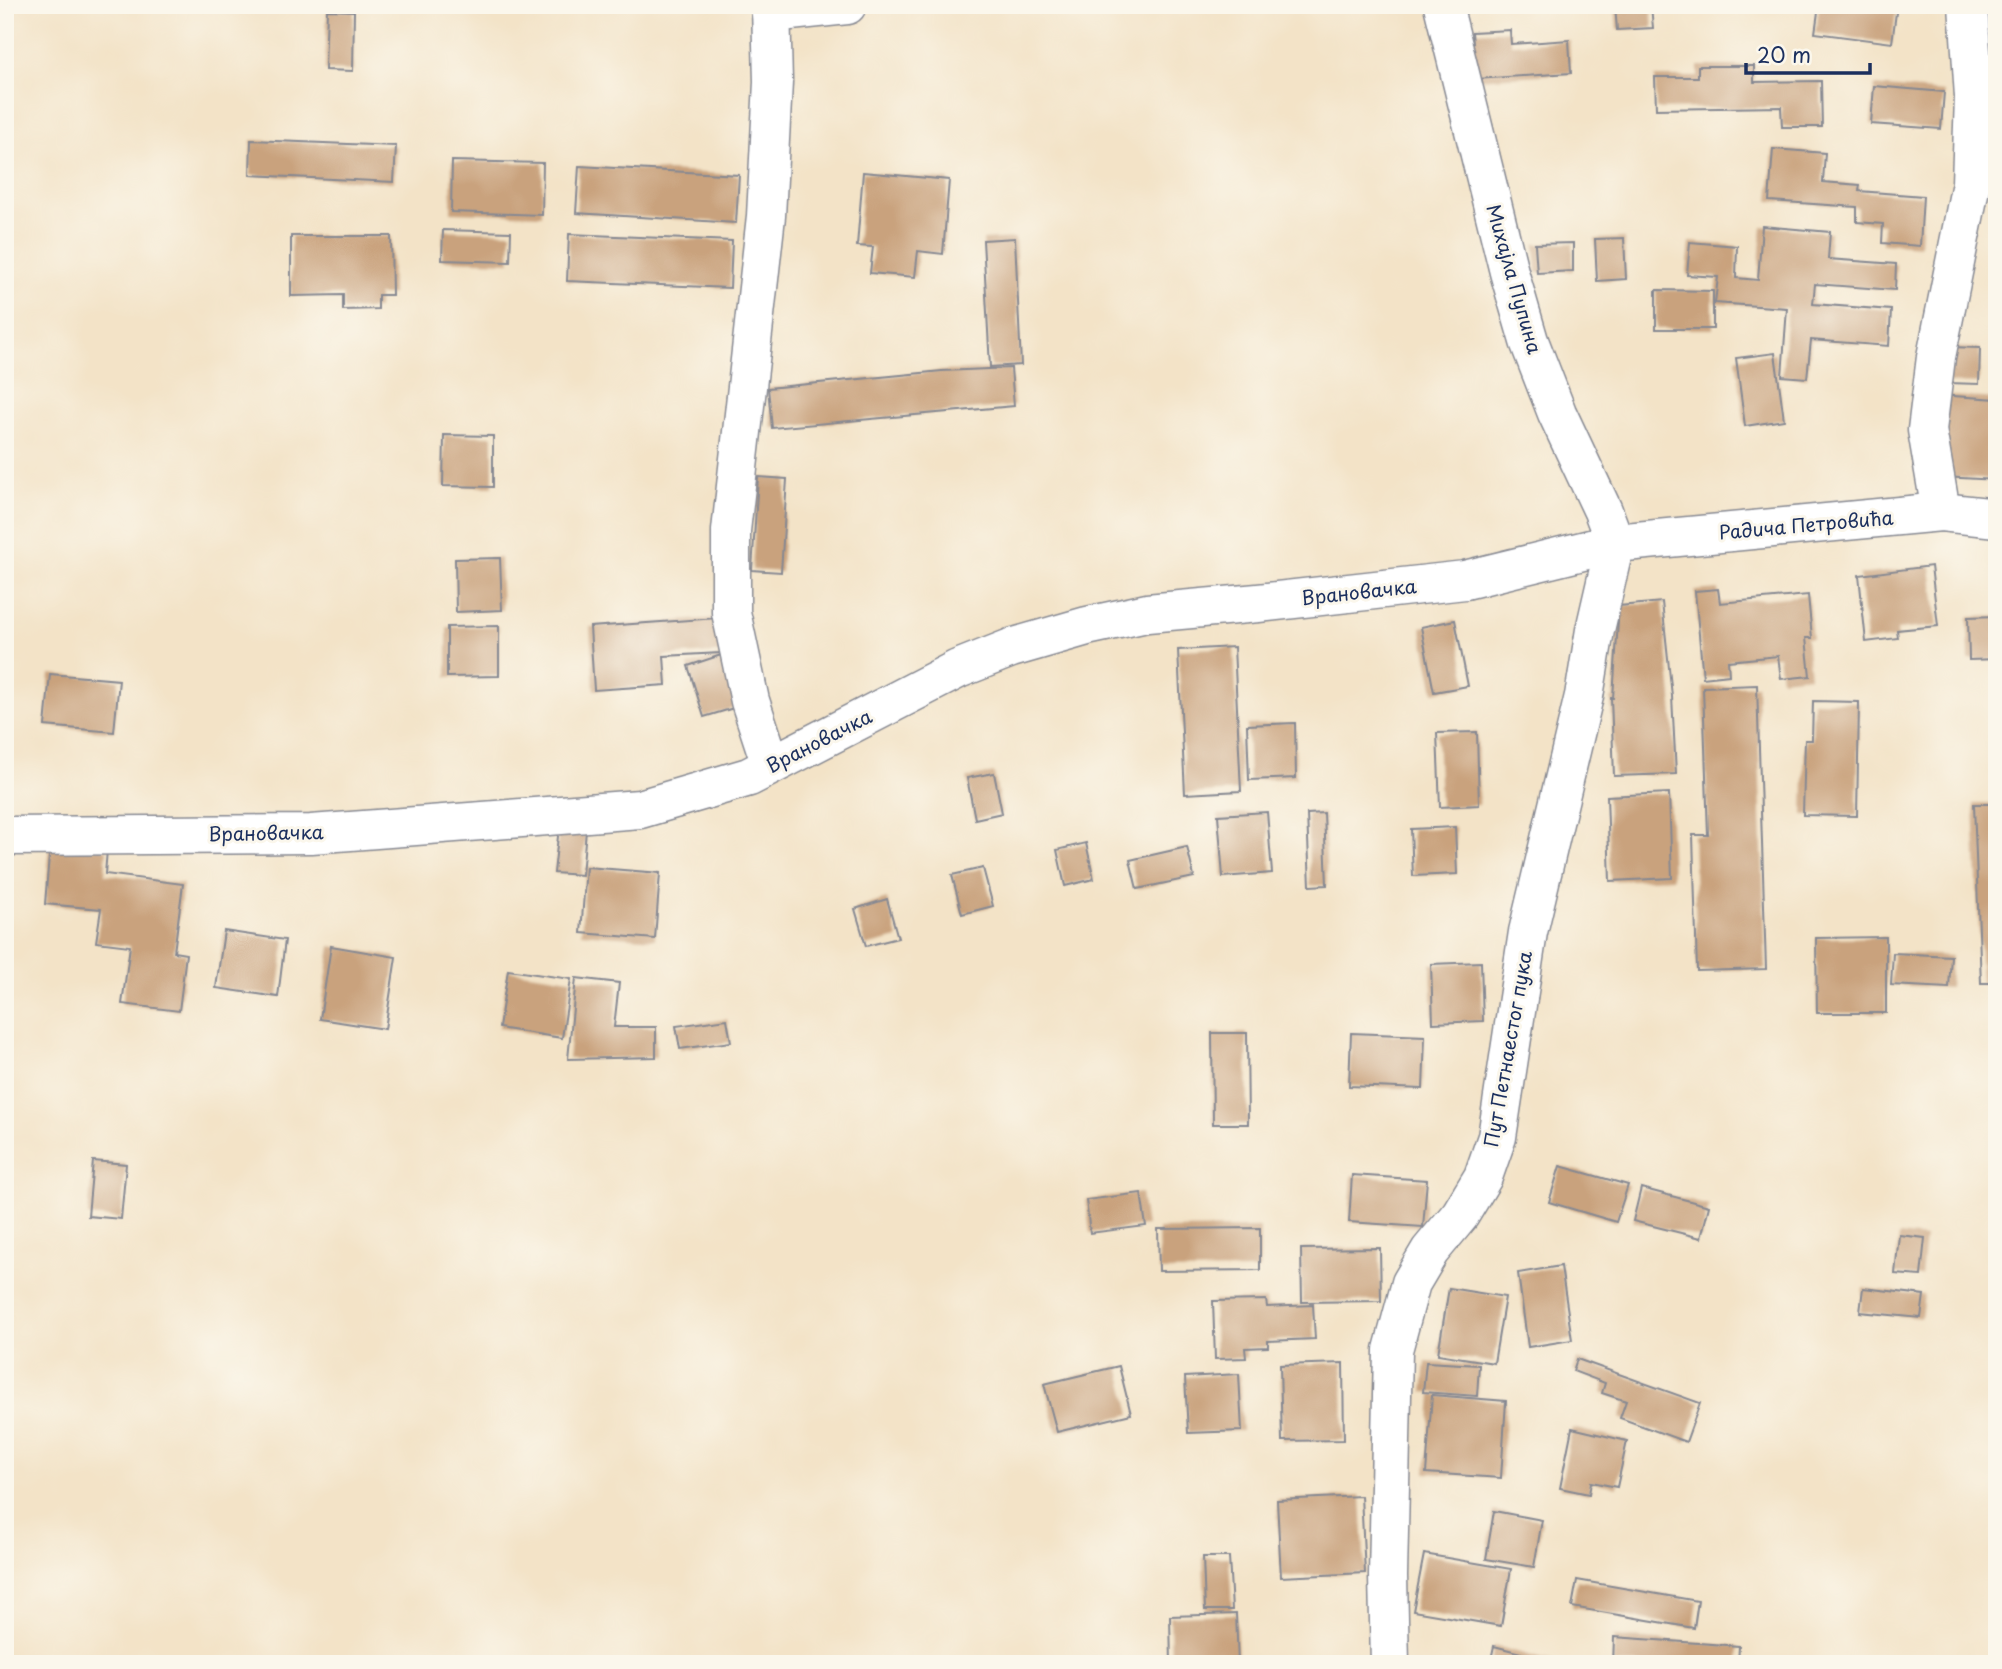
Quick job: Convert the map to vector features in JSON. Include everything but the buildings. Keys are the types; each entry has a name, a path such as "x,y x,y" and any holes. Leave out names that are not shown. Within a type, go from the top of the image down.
{"street":[{"path":"771,765 750,701 731,612 731,531 766,216 773,82 771,9 848,5"},
{"name":"Михајла Пупина","path":"1443,5 1509,272 1529,341 1557,413 1615,543"},
{"path":"1941,512 1927,430 1936,357 1971,183 1973,97 1969,5"},
{"name":"Радича Петровића","path":"1615,543 1941,512 1997,518"},
{"name":"Врановачка","path":"5,836 311,834 640,809 749,777 958,669 1011,648 1087,626 1147,613 1465,580 1615,543"},
{"name":"Пут Петнаестог пука","path":"1390,1664 1388,1576 1393,1350 1411,1283 1430,1251 1460,1215 1483,1177 1497,1137 1528,932 1584,696 1595,630 1615,543"}]}
